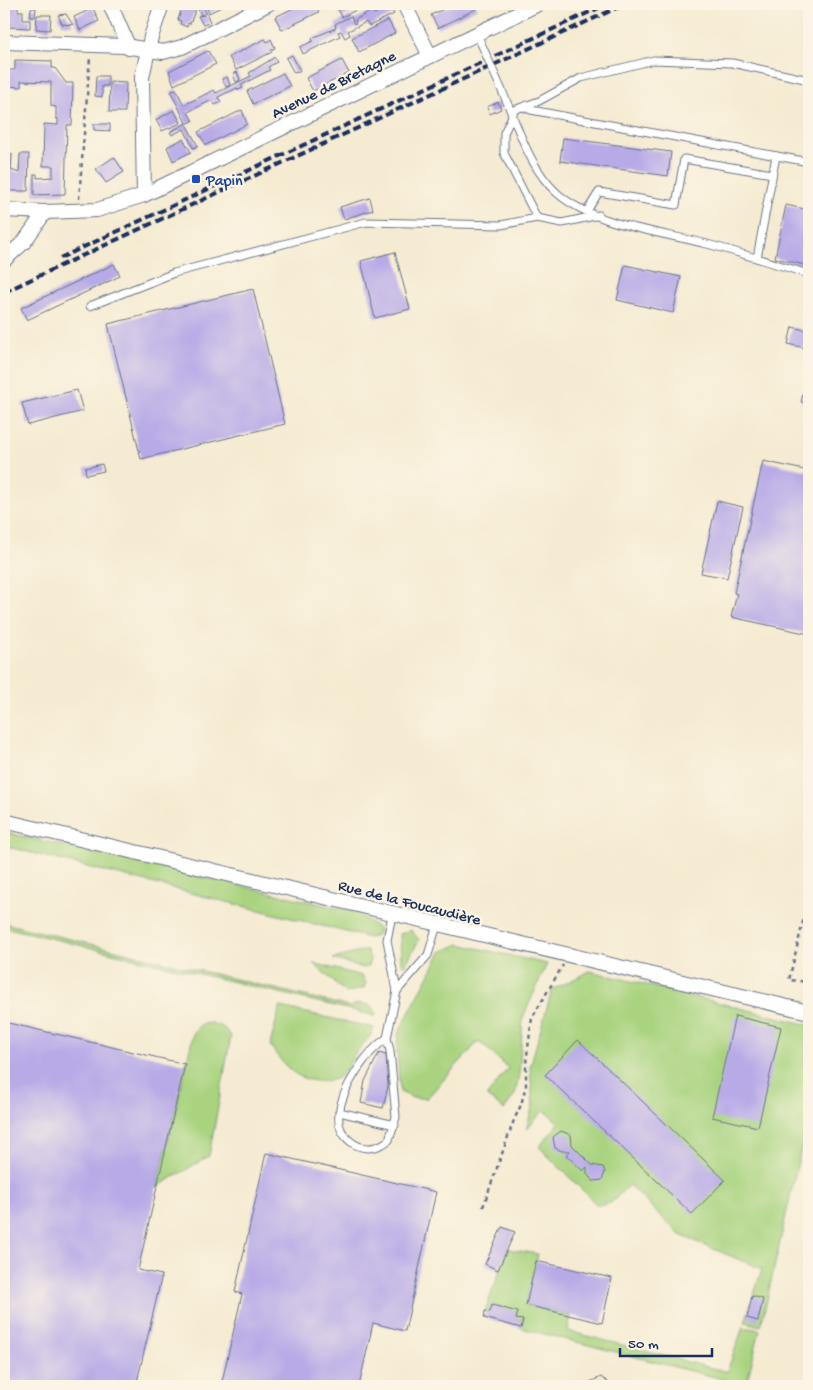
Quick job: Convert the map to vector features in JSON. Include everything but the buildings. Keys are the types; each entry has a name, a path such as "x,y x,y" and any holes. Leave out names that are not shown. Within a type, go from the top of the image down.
{"street":[{"path":"110,4 129,48"},
{"path":"144,195 142,77 151,37 162,4"},
{"path":"4,42 129,48 149,52 163,52 182,48 268,4"},
{"path":"404,4 430,56"},
{"name":"Avenue de Bretagne","path":"4,210 78,212 115,206 144,195 430,56 478,37 538,4"},
{"path":"4,260 24,242 45,212"},
{"name":"Rue de la Foucaudière","path":"4,821 809,1012"}],"lane":[{"path":"478,37 543,177 556,192 575,207 809,274"},
{"path":"536,218 504,153 504,133 512,112 540,101 581,78 654,60 732,63 809,80"},
{"path":"524,107 531,110 809,162"},
{"path":"757,258 776,156"},
{"path":"587,211 599,192 676,205 684,159 772,174"},
{"path":"90,306 174,273 366,222 501,225 536,218 562,224 599,215"},
{"path":"387,1038 374,1047 361,1063 344,1097 340,1112 340,1127 346,1137 354,1145 364,1148 377,1147 389,1140 396,1117 393,1070 387,1038 397,991 387,940 392,914"},
{"path":"397,991 428,955 437,925"},
{"path":"340,1112 395,1125"}],"path":[{"path":"78,212 91,46"},
{"path":"809,897 789,980 809,982"},
{"path":"483,1207 523,1099 532,1018 554,978 569,956"}],"green space":[{"path":"4,832 356,912 379,929 377,935 370,938 4,846"},
{"path":"4,923 350,1007 366,1004 373,1008 376,1016 4,927"},
{"path":"411,930 419,940 406,964 403,965 401,963 400,934"},
{"path":"459,944 547,964 523,1017 519,1075 515,1094 504,1110 487,1096 508,1068 479,1041 427,1098 413,1098 400,1092 397,1053 398,1034 441,952"},
{"path":"367,950 370,959 368,966 364,968 333,959"},
{"path":"313,963 362,976 366,983 364,988 346,993"},
{"path":"590,971 809,1025 809,1113 761,1326 745,1322 762,1269 680,1235 629,1185 611,1203 597,1205 539,1147 559,1123 544,1110 526,1130 533,1105 530,1067 552,990"},
{"path":"280,1007 374,1028 341,1075 336,1079 312,1081 297,1075 285,1065 270,1045"},
{"path":"211,1023 223,1027 231,1036 209,1156 157,1187 194,1031 201,1024"},
{"path":"508,1249 538,1254 526,1305 571,1316 568,1331 727,1372 743,1327 760,1330 746,1385 521,1328 523,1320 516,1319 517,1312 492,1305 490,1312 485,1311"}],"railway":[{"path":"60,258 607,4"},
{"path":"4,292 625,4"}],"place":[{"name":"Papin","path":"196,179"}]}
